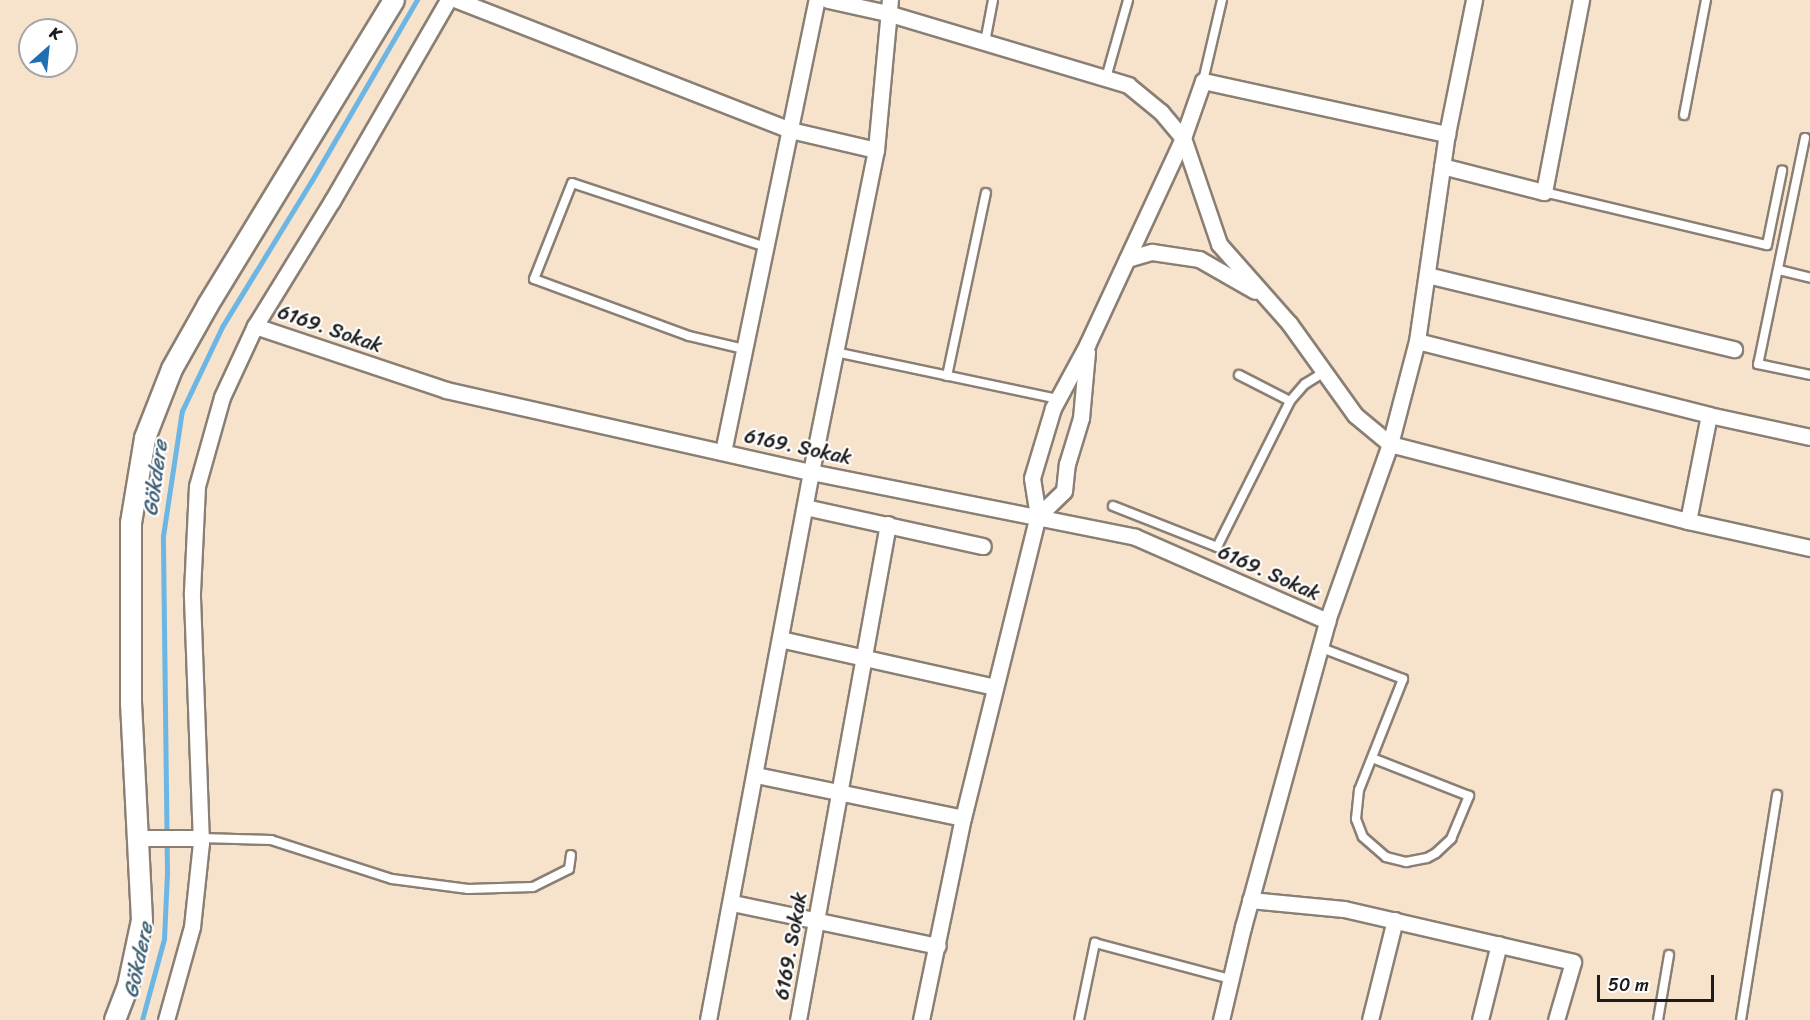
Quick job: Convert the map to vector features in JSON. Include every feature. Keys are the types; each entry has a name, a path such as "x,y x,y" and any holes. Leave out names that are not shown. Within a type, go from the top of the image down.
{"main road":[{"path":"115,1020 128,986 142,920 136,838 131,703 131,523 145,438 172,369 204,312 394,0"}],"street":[{"path":"166,1020 192,927 201,838 192,592 197,486 222,397 255,326 332,201 448,0"},
{"path":"457,0 790,130 876,150"},
{"path":"723,452 817,0"},
{"path":"828,0 889,7 985,42 1128,85 1161,112 1183,138 1220,244 1324,372 1354,415 1390,444 1688,521 1810,548"},
{"path":"1221,1020 1250,900 1319,647 1390,444 1417,342 1447,134 1474,0"},
{"path":"1442,166 1544,192 1581,0"},
{"path":"708,1020 732,903 811,472 876,150 889,7"},
{"path":"921,1020 963,818 1038,516 1032,478 1058,399 1087,345 1183,138 1203,81 1447,134"},
{"path":"1127,259 1152,252 1199,259 1266,298"},
{"path":"1427,275 1734,350"},
{"name":"6169. Sokak","path":"255,326 446,390 811,472 1136,537 1327,621"},
{"path":"1417,342 1709,415 1810,437"},
{"path":"1038,516 1064,491 1067,464 1081,417 1087,345"},
{"path":"1688,521 1709,415"},
{"path":"805,507 983,546"},
{"name":"6169. Sokak","path":"798,1020 888,524"},
{"path":"780,639 994,687"},
{"path":"756,775 963,818"},
{"path":"136,838 201,838"},
{"path":"1250,900 1344,909 1573,962 1556,1020"},
{"path":"732,903 938,946"},
{"path":"1370,1020 1395,920"},
{"path":"1480,1020 1499,944"}],"lane":[{"path":"985,42 993,0"},
{"path":"1106,78 1128,0"},
{"path":"1203,81 1222,0"},
{"path":"1684,116 1706,0"},
{"path":"1805,138 1758,364 1810,375"},
{"path":"1544,192 1767,246 1782,171"},
{"path":"744,349 689,336 534,279 572,183 766,247"},
{"path":"947,375 986,193"},
{"path":"1779,270 1810,278"},
{"path":"835,352 1058,399"},
{"path":"1113,506 1218,547 1290,401 1305,384 1324,372"},
{"path":"1239,375 1290,401"},
{"path":"1319,647 1403,679 1372,758 1356,799 1356,819 1364,837 1377,852 1396,860 1417,861 1436,853 1451,839 1469,796 1372,758"},
{"path":"1741,1020 1777,795"},
{"path":"201,838 271,840 392,879 468,889 533,887 568,869 571,855"},
{"path":"1079,1020 1095,943 1230,979"},
{"path":"1658,1020 1669,955"}],"waterway":[{"name":"Gökdere","path":"142,1020 164,939 167,873 163,536 182,411 222,327 311,182 417,0"}]}
